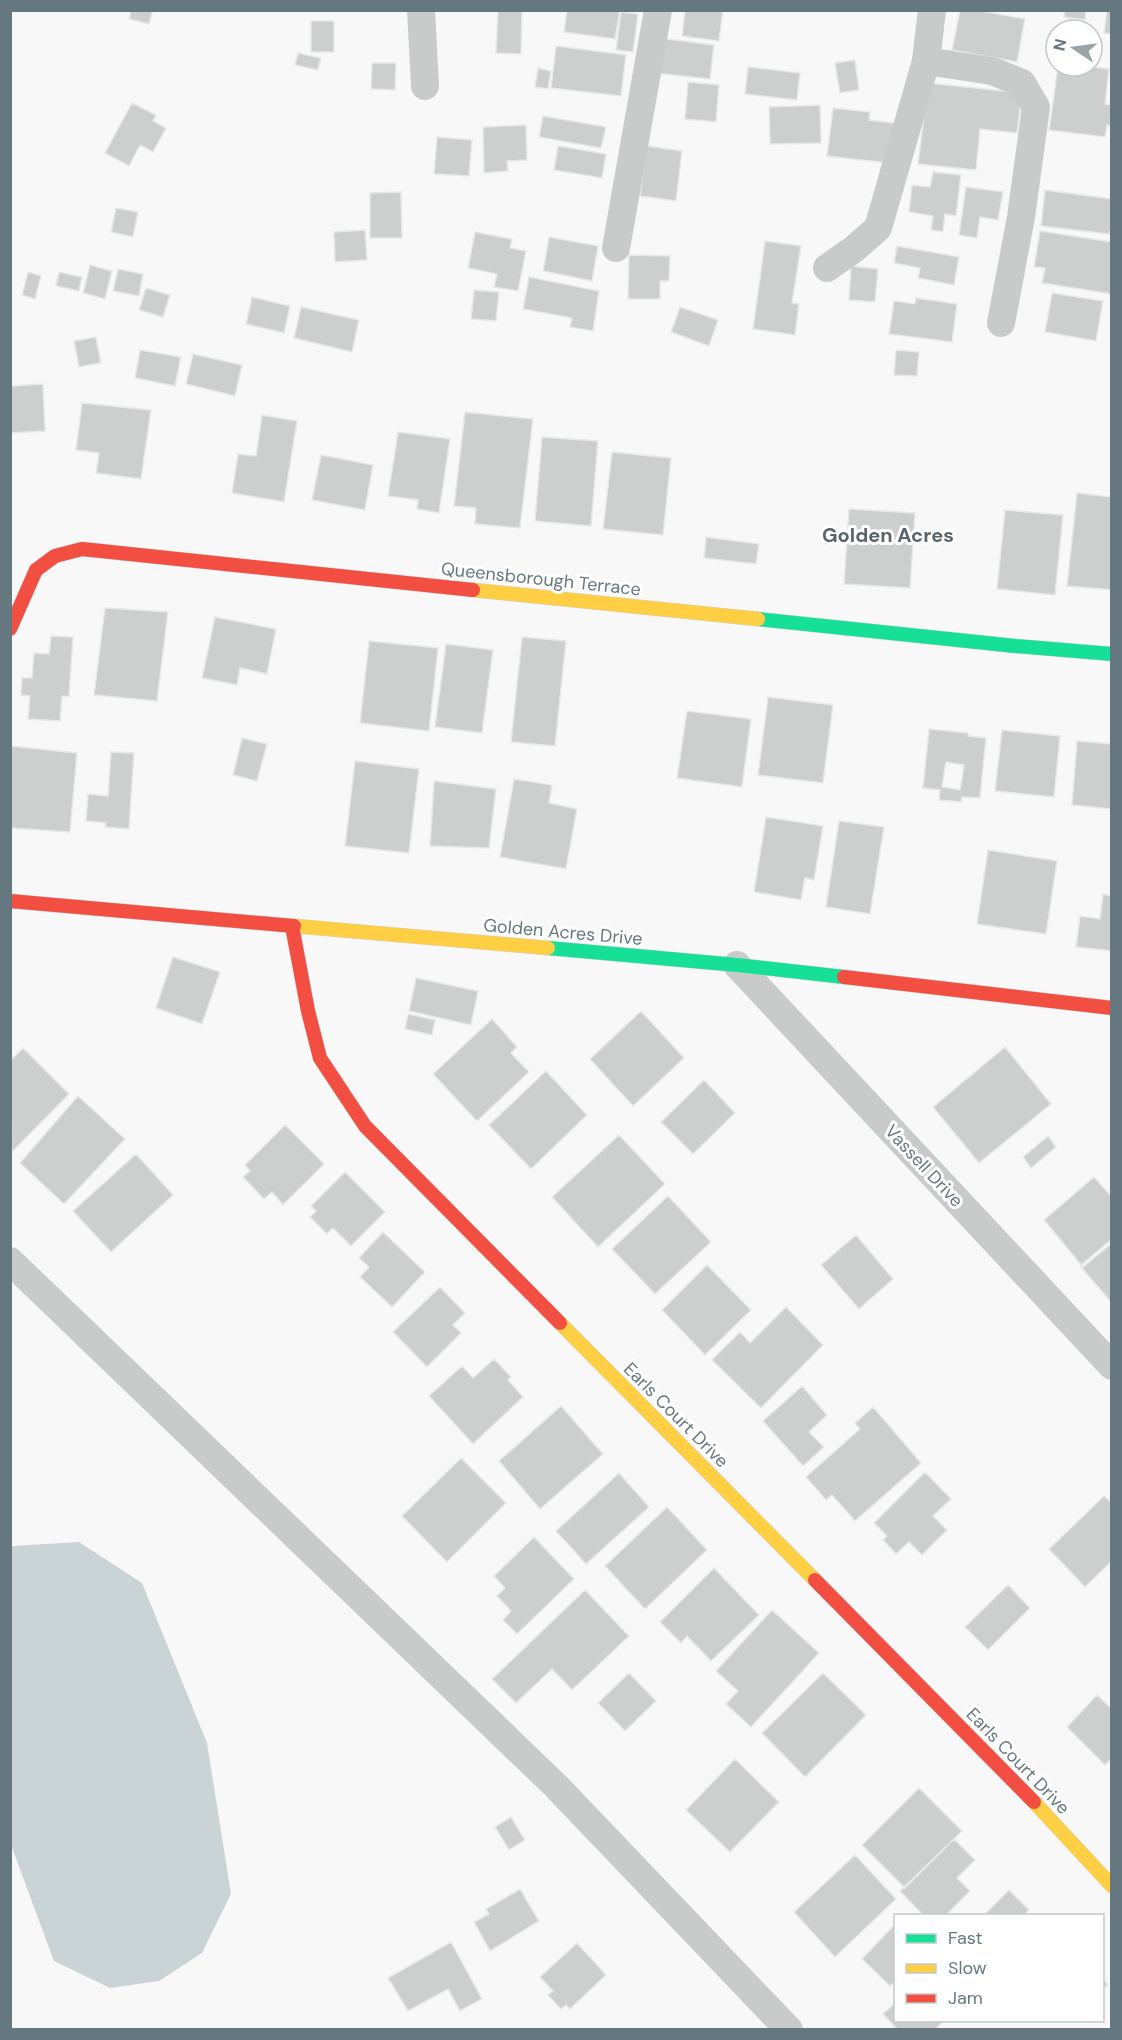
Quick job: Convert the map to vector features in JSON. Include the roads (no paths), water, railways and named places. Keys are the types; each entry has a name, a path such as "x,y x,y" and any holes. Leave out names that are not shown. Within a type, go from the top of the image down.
{"street":[{"path":"422,10 425,86"},
{"path":"616,248 658,10"},
{"path":"827,268 878,228 926,62 933,10"},
{"path":"926,62 992,71 1022,83 1036,107 1021,217 1001,323"},
{"name":"Queensborough Terrace","path":"10,629 36,570 55,556 82,549 1004,645 1112,654"},
{"name":"Golden Acres Drive","path":"10,901 737,965 1112,1008"},
{"name":"Earls Court Drive","path":"292,926 308,1011 320,1058 365,1126 1016,1783 1112,1886"},
{"name":"Vassell Drive","path":"737,965 1112,1366"},
{"path":"10,1261 556,1786 784,2028"}],"district":[{"name":"Golden Acres","path":"888,535"}]}
